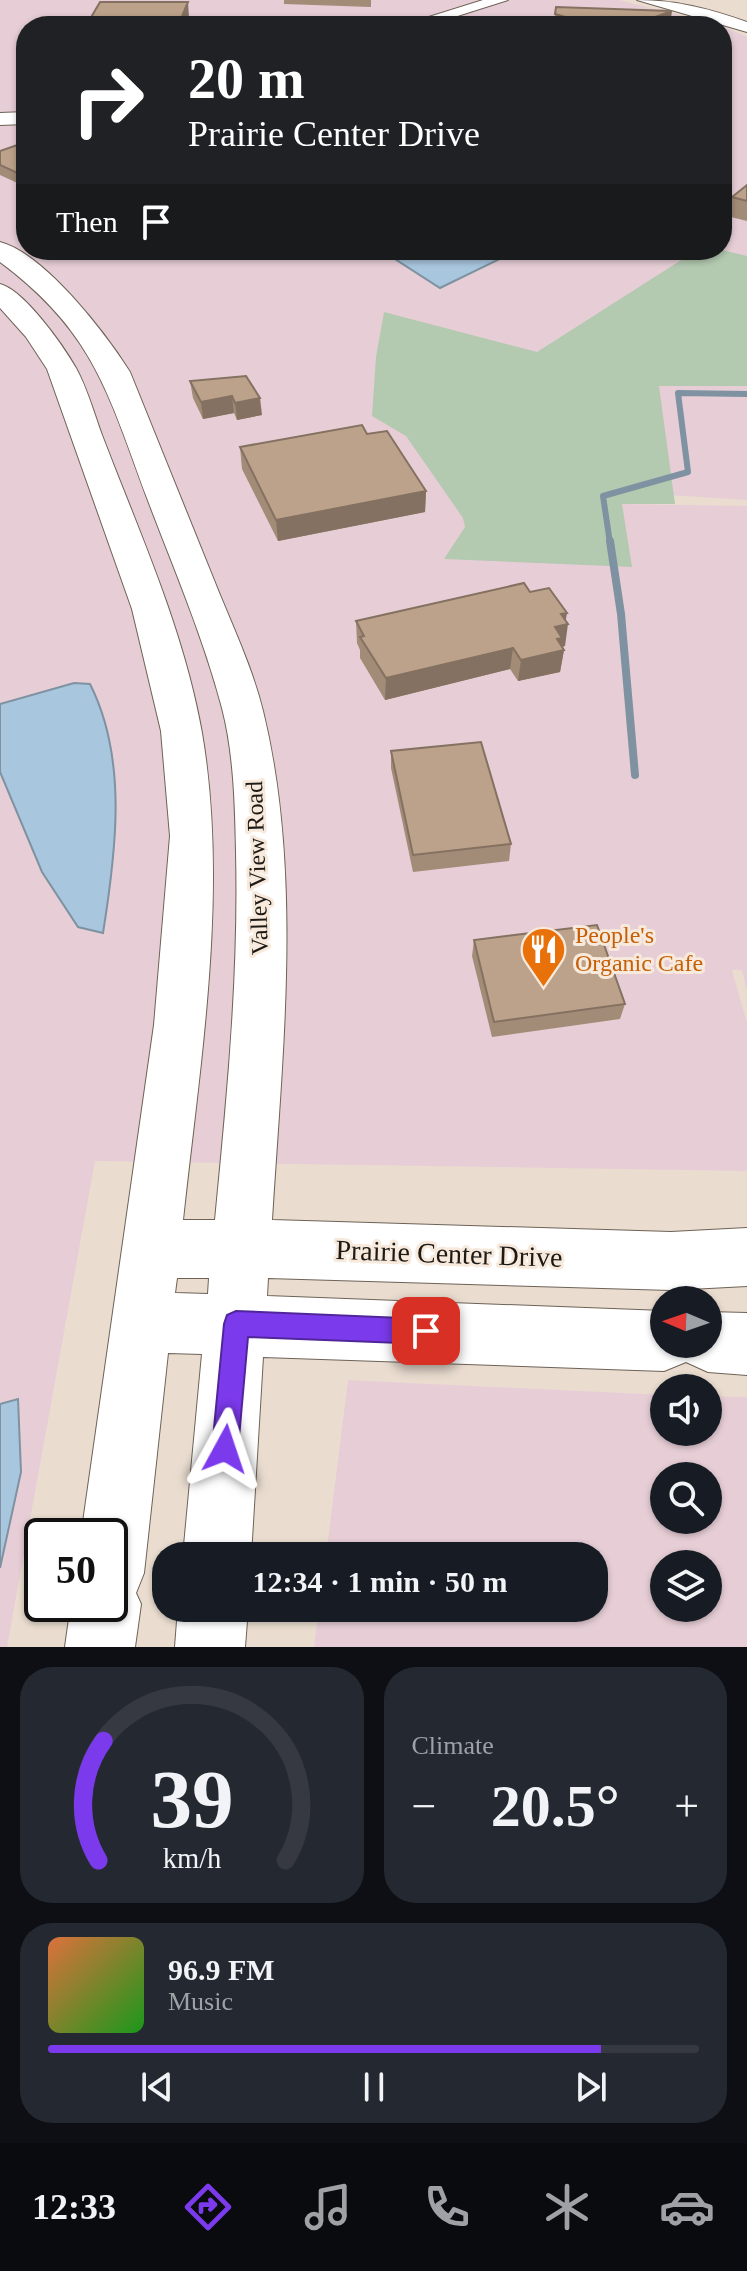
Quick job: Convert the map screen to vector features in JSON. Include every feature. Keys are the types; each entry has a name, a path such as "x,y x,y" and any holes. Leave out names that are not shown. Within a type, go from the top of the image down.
{"main road":[{"name":"Valley View Road","path":"0,250 69,307 100,344 115,372 199,585 243,711 257,808 262,929 243,1250 218,1542"},
{"path":"0,292 45,344 62,369 81,413 150,609 181,731 192,836 179,1025 117,1518"},
{"name":"Prairie Center Drive","path":"151,1249 343,1249 671,1261 747,1257"},
{"path":"143,1322 650,1340"},
{"path":"722,1343 747,1344"},
{"path":"100,1647 103,1622"},
{"path":"210,1647 212,1622"}],"street":[{"path":"443,16 500,0"},
{"path":"645,0 715,16"}],"shaded area":[{"path":"0,0 619,0 682,16 16,16 16,260 732,260 732,30 747,37 747,500 618,492 621,504 747,506 747,992 742,970 732,970 747,1023 747,1171 95,1161 30,1518 24,1518 24,1553 7,1647 0,1647"},
{"path":"348,1380 650,1394 650,1446 722,1446 722,1396 747,1397 747,1647 314,1647 317,1622 608,1622 608,1542 328,1542"}],"green space":[{"path":"732,252 747,256 747,386 659,386 675,504 622,504 632,567 444,559 465,527 463,518 406,436 372,416 376,357 384,312 537,352 681,260 732,260"}],"water":[{"path":"397,260 498,260 440,288"},
{"path":"74,683 90,684 110,743 114,774 115,838 103,933 78,927 42,872 0,772 0,704"},
{"path":"18,1399 21,1472 0,1568 0,1404"}],"building":[{"path":"100,2 188,2 182,16 92,16"},
{"path":"556,7 672,11 658,16 555,14"},
{"path":"16,145 16,172 0,165 0,151"},
{"path":"747,185 747,201 732,197"},
{"path":"246,376 260,398 235,403 232,396 201,402 190,381"},
{"path":"362,425 367,434 387,431 426,491 276,520 240,447"},
{"path":"524,583 530,592 549,588 567,613 561,614 568,624 555,627 562,638 557,639 564,650 521,660 513,648 386,678 360,637 364,636 356,621"},
{"path":"481,742 511,844 413,855 391,751"},
{"name":"People's Organic Cafe","path":"597,925 625,1004 494,1022 474,940"}],"waterway":[{"path":"610,543 603,496 688,472 678,393 747,394"},
{"path":"610,541 621,614 635,775"}],"place":[{"name":"People's Organic Cafe","path":"544,988"}],"route":[{"path":"225,1449 236,1324 426,1331"}]}
